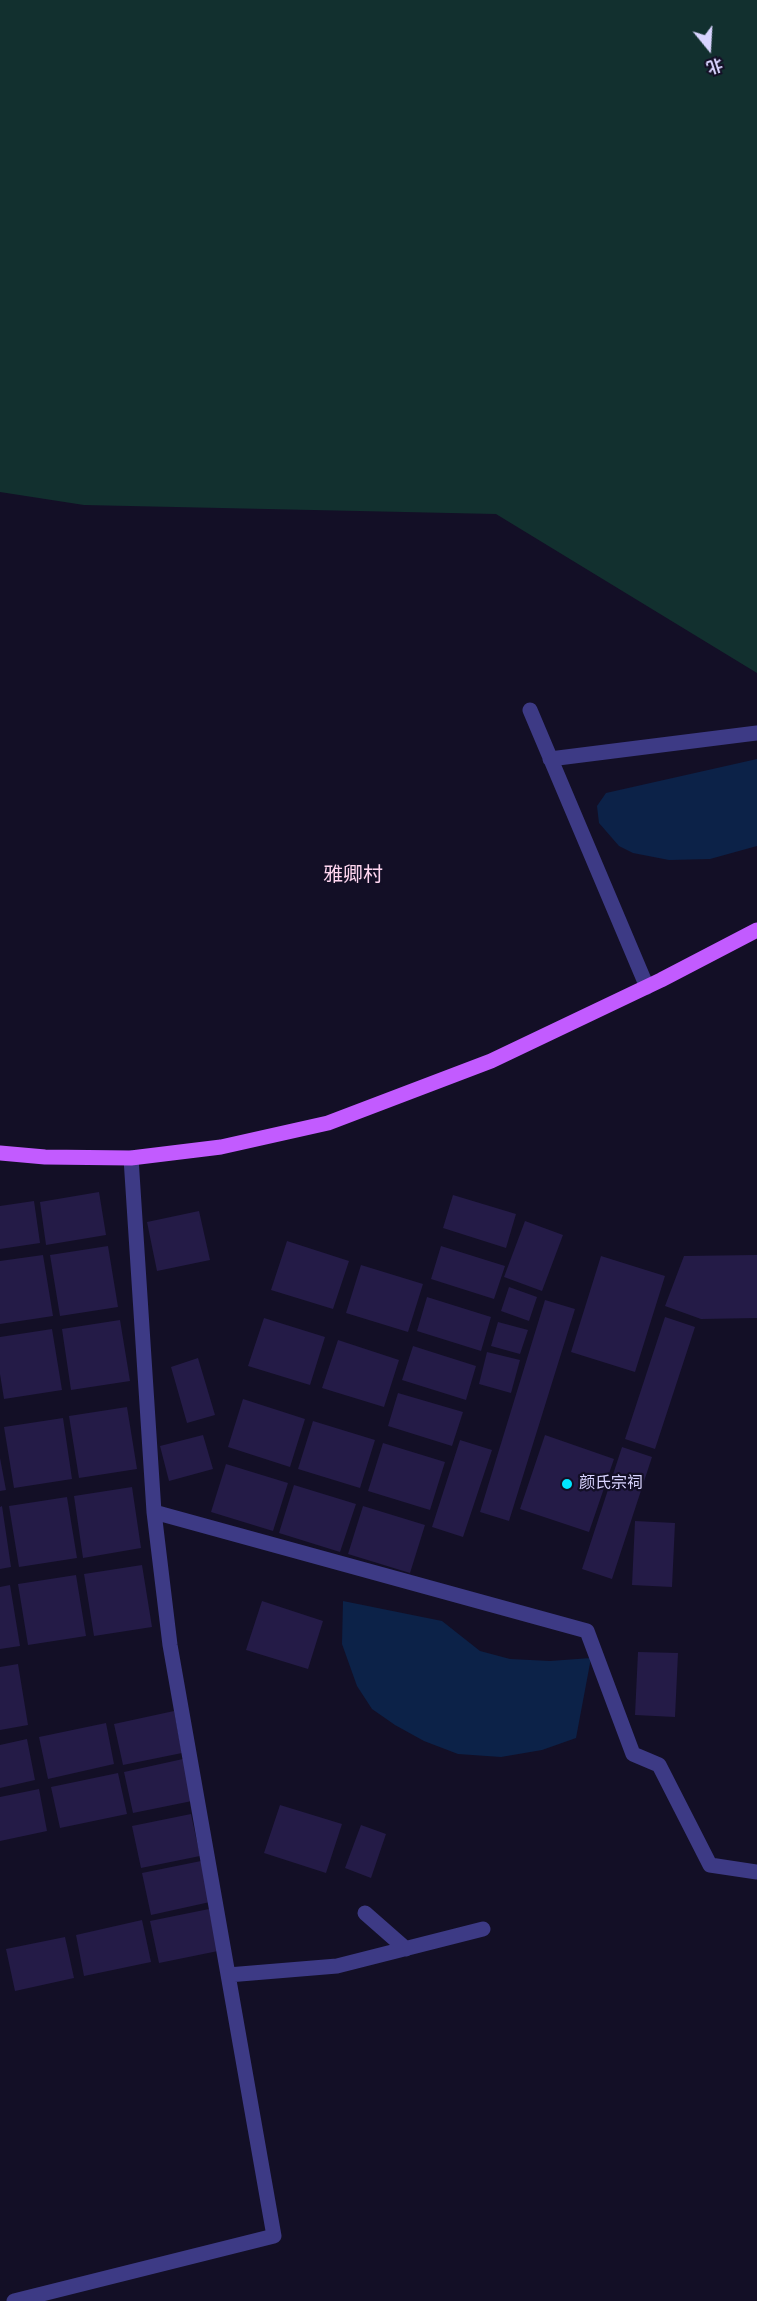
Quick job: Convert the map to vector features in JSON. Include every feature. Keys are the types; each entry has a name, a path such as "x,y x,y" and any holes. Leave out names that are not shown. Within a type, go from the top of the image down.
{"main road":[{"path":"0,1153 45,1157 131,1158 221,1147 328,1123 491,1061 647,987 757,930"}],"street":[{"path":"530,710 647,987"},
{"path":"550,759 757,733"},
{"path":"14,2301 274,2236 170,1645 154,1512 131,1158"},
{"path":"154,1512 587,1631 633,1754 660,1765 710,1865 757,1872"},
{"path":"365,1913 406,1949"},
{"path":"228,1975 337,1966 483,1929"}],"green space":[{"path":"0,0 757,0 757,673 496,514 84,505 0,492"}],"water":[{"path":"757,759 757,846 710,859 669,860 633,853 619,846 599,823 597,806 606,793"},
{"path":"343,1601 442,1621 480,1651 510,1659 550,1661 591,1658 576,1738 542,1750 501,1757 458,1754 424,1741 395,1725 372,1709 357,1686 342,1644"}],"building":[{"path":"99,1192 106,1235 46,1245 40,1202"},
{"path":"453,1195 516,1214 506,1248 443,1228"},
{"path":"34,1201 40,1243 0,1249 0,1206"},
{"path":"199,1211 210,1260 157,1271 147,1222"},
{"path":"525,1221 563,1235 542,1291 504,1277"},
{"path":"287,1241 349,1261 333,1309 271,1290"},
{"path":"108,1246 118,1307 60,1316 50,1255"},
{"path":"441,1246 505,1266 494,1299 431,1279"},
{"path":"43,1255 53,1316 0,1324 0,1261"},
{"path":"757,1255 757,1318 701,1319 665,1306 684,1256"},
{"path":"601,1256 665,1276 635,1372 571,1352"},
{"path":"361,1265 423,1284 408,1332 346,1313"},
{"path":"509,1287 537,1297 529,1321 501,1311"},
{"path":"427,1297 491,1317 481,1351 417,1331"},
{"path":"545,1300 575,1309 509,1521 480,1512"},
{"path":"665,1317 695,1327 655,1449 625,1439"},
{"path":"264,1318 325,1337 310,1385 248,1366"},
{"path":"120,1320 130,1381 71,1390 62,1329"},
{"path":"498,1322 528,1330 520,1354 491,1346"},
{"path":"52,1329 62,1390 4,1399 0,1374 0,1337"},
{"path":"338,1340 399,1360 384,1407 322,1388"},
{"path":"413,1346 476,1366 466,1400 402,1380"},
{"path":"487,1352 520,1360 511,1393 479,1384"},
{"path":"198,1358 215,1415 187,1423 171,1367"},
{"path":"398,1393 463,1412 452,1446 388,1426"},
{"path":"243,1399 305,1419 290,1467 228,1447"},
{"path":"127,1407 137,1469 79,1478 69,1416"},
{"path":"63,1418 72,1479 14,1488 4,1427"},
{"path":"313,1421 375,1440 360,1488 298,1469"},
{"path":"203,1435 213,1469 169,1481 160,1446"},
{"name":"颜氏宗祠","path":"545,1435 614,1459 589,1532 520,1509"},
{"path":"460,1440 492,1450 463,1537 432,1527"},
{"path":"383,1443 445,1462 430,1510 368,1491"},
{"path":"622,1447 652,1457 612,1579 582,1569"},
{"path":"0,1458 6,1490 0,1491"},
{"path":"226,1464 288,1483 273,1531 211,1512"},
{"path":"294,1485 356,1504 340,1552 279,1533"},
{"path":"132,1487 141,1548 83,1558 74,1496"},
{"path":"67,1497 77,1558 19,1567 9,1506"},
{"path":"2,1506 11,1567 0,1569 0,1507"},
{"path":"363,1506 425,1525 410,1573 348,1554"},
{"path":"635,1521 675,1523 672,1587 632,1585"},
{"path":"142,1565 152,1627 94,1636 84,1574"},
{"path":"76,1575 86,1636 28,1645 18,1584"},
{"path":"10,1585 20,1646 0,1649 0,1587"},
{"path":"262,1601 323,1621 308,1669 246,1650"},
{"path":"638,1652 678,1653 675,1717 635,1715"},
{"path":"18,1664 28,1725 0,1730 0,1667"},
{"path":"174,1711 182,1753 123,1765 114,1724"},
{"path":"106,1723 114,1764 48,1779 39,1737"},
{"path":"27,1739 35,1780 0,1788 0,1745"},
{"path":"183,1759 192,1801 133,1813 124,1772"},
{"path":"118,1773 127,1814 60,1828 51,1787"},
{"path":"39,1789 47,1831 0,1841 0,1797"},
{"path":"280,1805 342,1824 326,1873 264,1853"},
{"path":"191,1814 200,1856 141,1868 132,1826"},
{"path":"361,1825 386,1834 371,1878 345,1868"},
{"path":"201,1861 210,1902 151,1915 142,1873"},
{"path":"209,1909 218,1951 159,1963 150,1921"},
{"path":"142,1920 151,1962 84,1976 76,1935"},
{"path":"65,1937 74,1978 15,1991 6,1949"}],"place":[{"name":"颜氏宗祠","path":"567,1484"}],"district":[{"name":"雅卿村","path":"353,876"}]}
